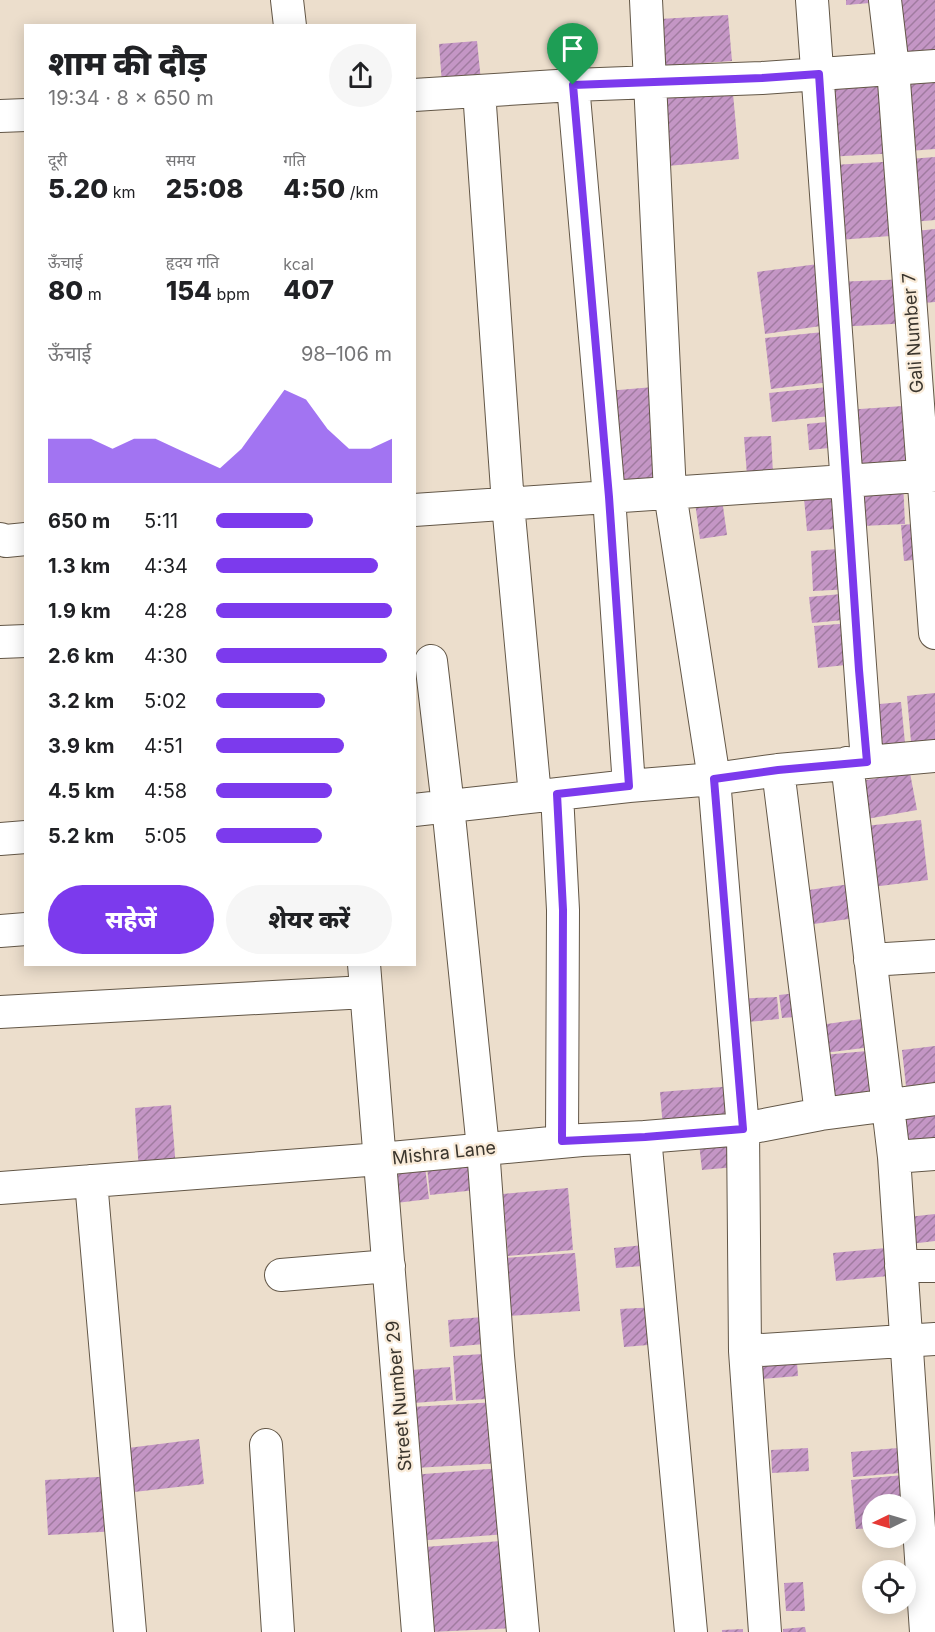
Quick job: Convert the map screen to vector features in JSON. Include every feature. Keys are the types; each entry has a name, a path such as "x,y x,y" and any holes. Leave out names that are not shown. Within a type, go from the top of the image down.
{"street":[{"path":"288,0 290,24"},
{"path":"646,0 670,493 714,779 743,1129 745,1351 765,1632"},
{"path":"812,0 847,481 857,763 870,960 894,1157 901,1266 921,1340 926,1632"},
{"name":"Gali Number 7","path":"885,0 929,476 935,633"},
{"path":"416,95 651,81 762,78 935,66"},
{"path":"573,85 609,497 629,786"},
{"path":"479,90 508,504 563,910 562,1141"},
{"path":"0,116 24,115"},
{"path":"416,510 929,476"},
{"path":"0,539 6,541 24,539"},
{"path":"0,642 24,641"},
{"path":"431,661 483,1148 498,1356 523,1632"},
{"path":"416,810 714,779 778,770 935,756"},
{"path":"778,770 821,1114"},
{"path":"0,838 24,837"},
{"path":"0,931 24,929"},
{"path":"870,960 935,956"},
{"path":"0,1012 365,978"},
{"name":"Street Number 29","path":"365,978 418,1632"},
{"name":"Mishra Lane","path":"0,1188 380,1159 562,1141 743,1129 821,1114 935,1099"},
{"path":"645,1137 691,1632"},
{"path":"894,1157 935,1154"},
{"path":"91,1181 130,1632"},
{"path":"281,1275 389,1266"},
{"path":"901,1266 935,1266"},
{"path":"745,1351 921,1340"},
{"path":"266,1445 278,1632"}],"building":[{"path":"846,0 882,0 882,2 846,5"},
{"path":"897,0 935,0 935,54 899,55"},
{"path":"728,15 732,61 663,66 660,19"},
{"path":"477,41 481,81 442,84 439,44"},
{"path":"892,74 898,153 827,157 823,78"},
{"path":"935,76 935,149 909,151 905,78"},
{"path":"732,83 739,159 668,166 661,90"},
{"path":"935,157 935,220 912,222 909,159"},
{"path":"898,161 903,235 839,240 834,165"},
{"path":"935,229 935,302 923,303 916,231"},
{"path":"826,263 835,324 765,334 757,272"},
{"path":"908,279 910,323 837,327 835,282"},
{"path":"833,331 839,381 771,389 765,338"},
{"path":"665,386 669,485 614,489 607,391"},
{"path":"837,386 840,415 772,422 769,393"},
{"path":"917,405 922,464 851,469 846,410"},
{"path":"837,421 839,447 809,450 807,424"},
{"path":"771,436 773,473 747,475 744,437"},
{"path":"903,482 905,524 862,526 860,484"},
{"path":"844,484 848,528 807,531 803,487"},
{"path":"721,492 727,535 700,539 694,495"},
{"path":"926,523 929,558 904,561 901,525"},
{"path":"851,548 853,589 813,591 811,551"},
{"path":"852,593 854,619 812,623 809,597"},
{"path":"851,623 855,664 818,668 814,626"},
{"path":"935,693 935,751 912,753 907,696"},
{"path":"901,702 906,753 874,756 869,705"},
{"path":"910,773 917,810 861,820 854,782"},
{"path":"921,820 928,880 872,887 865,826"},
{"path":"857,883 862,917 807,925 802,891"},
{"path":"805,992 807,1016 782,1018 779,995"},
{"path":"777,997 779,1019 736,1023 734,999"},
{"path":"875,1017 879,1046 824,1053 820,1025"},
{"path":"935,1046 935,1092 907,1095 902,1050"},
{"path":"878,1050 885,1104 829,1112 823,1055"},
{"path":"733,1086 736,1122 663,1128 660,1092"},
{"path":"935,1100 935,1150 905,1152 902,1104"},
{"path":"171,1105 176,1169 139,1172 135,1108"},
{"path":"734,1140 736,1167 702,1170 699,1143"},
{"path":"481,1161 485,1189 430,1195 427,1167"},
{"path":"425,1167 429,1199 388,1204 384,1172"},
{"path":"568,1188 573,1250 508,1256 503,1194"},
{"path":"935,1214 935,1241 910,1244 908,1217"},
{"path":"654,1244 656,1265 616,1268 614,1248"},
{"path":"896,1247 899,1275 836,1281 833,1253"},
{"path":"575,1253 580,1311 509,1316 504,1258"},
{"path":"658,1307 660,1344 624,1347 620,1309"},
{"path":"494,1316 496,1343 450,1347 448,1320"},
{"path":"796,1349 798,1376 761,1379 758,1352"},
{"path":"498,1353 501,1398 456,1401 453,1356"},
{"path":"450,1367 453,1400 414,1403 411,1370"},
{"path":"497,1402 501,1463 415,1468 411,1407"},
{"path":"199,1439 204,1484 134,1492 128,1448"},
{"path":"808,1448 809,1471 772,1473 771,1450"},
{"path":"898,1448 900,1473 853,1477 851,1452"},
{"path":"502,1468 507,1534 415,1541 411,1475"},
{"path":"914,1474 909,1494 862,1494 862,1529 856,1529 851,1480"},
{"path":"115,1476 118,1531 48,1535 45,1480"},
{"path":"512,1540 518,1628 431,1632 425,1547"},
{"path":"803,1582 805,1611 786,1611 784,1583"},
{"path":"805,1627 806,1632 783,1632 783,1629"},
{"path":"743,1629 743,1632 722,1632 722,1630"}],"route":[{"path":"819,74 867,762 778,770 714,779 743,1129 562,1141 563,910 557,794 629,786 609,497 573,85 819,74"}]}
